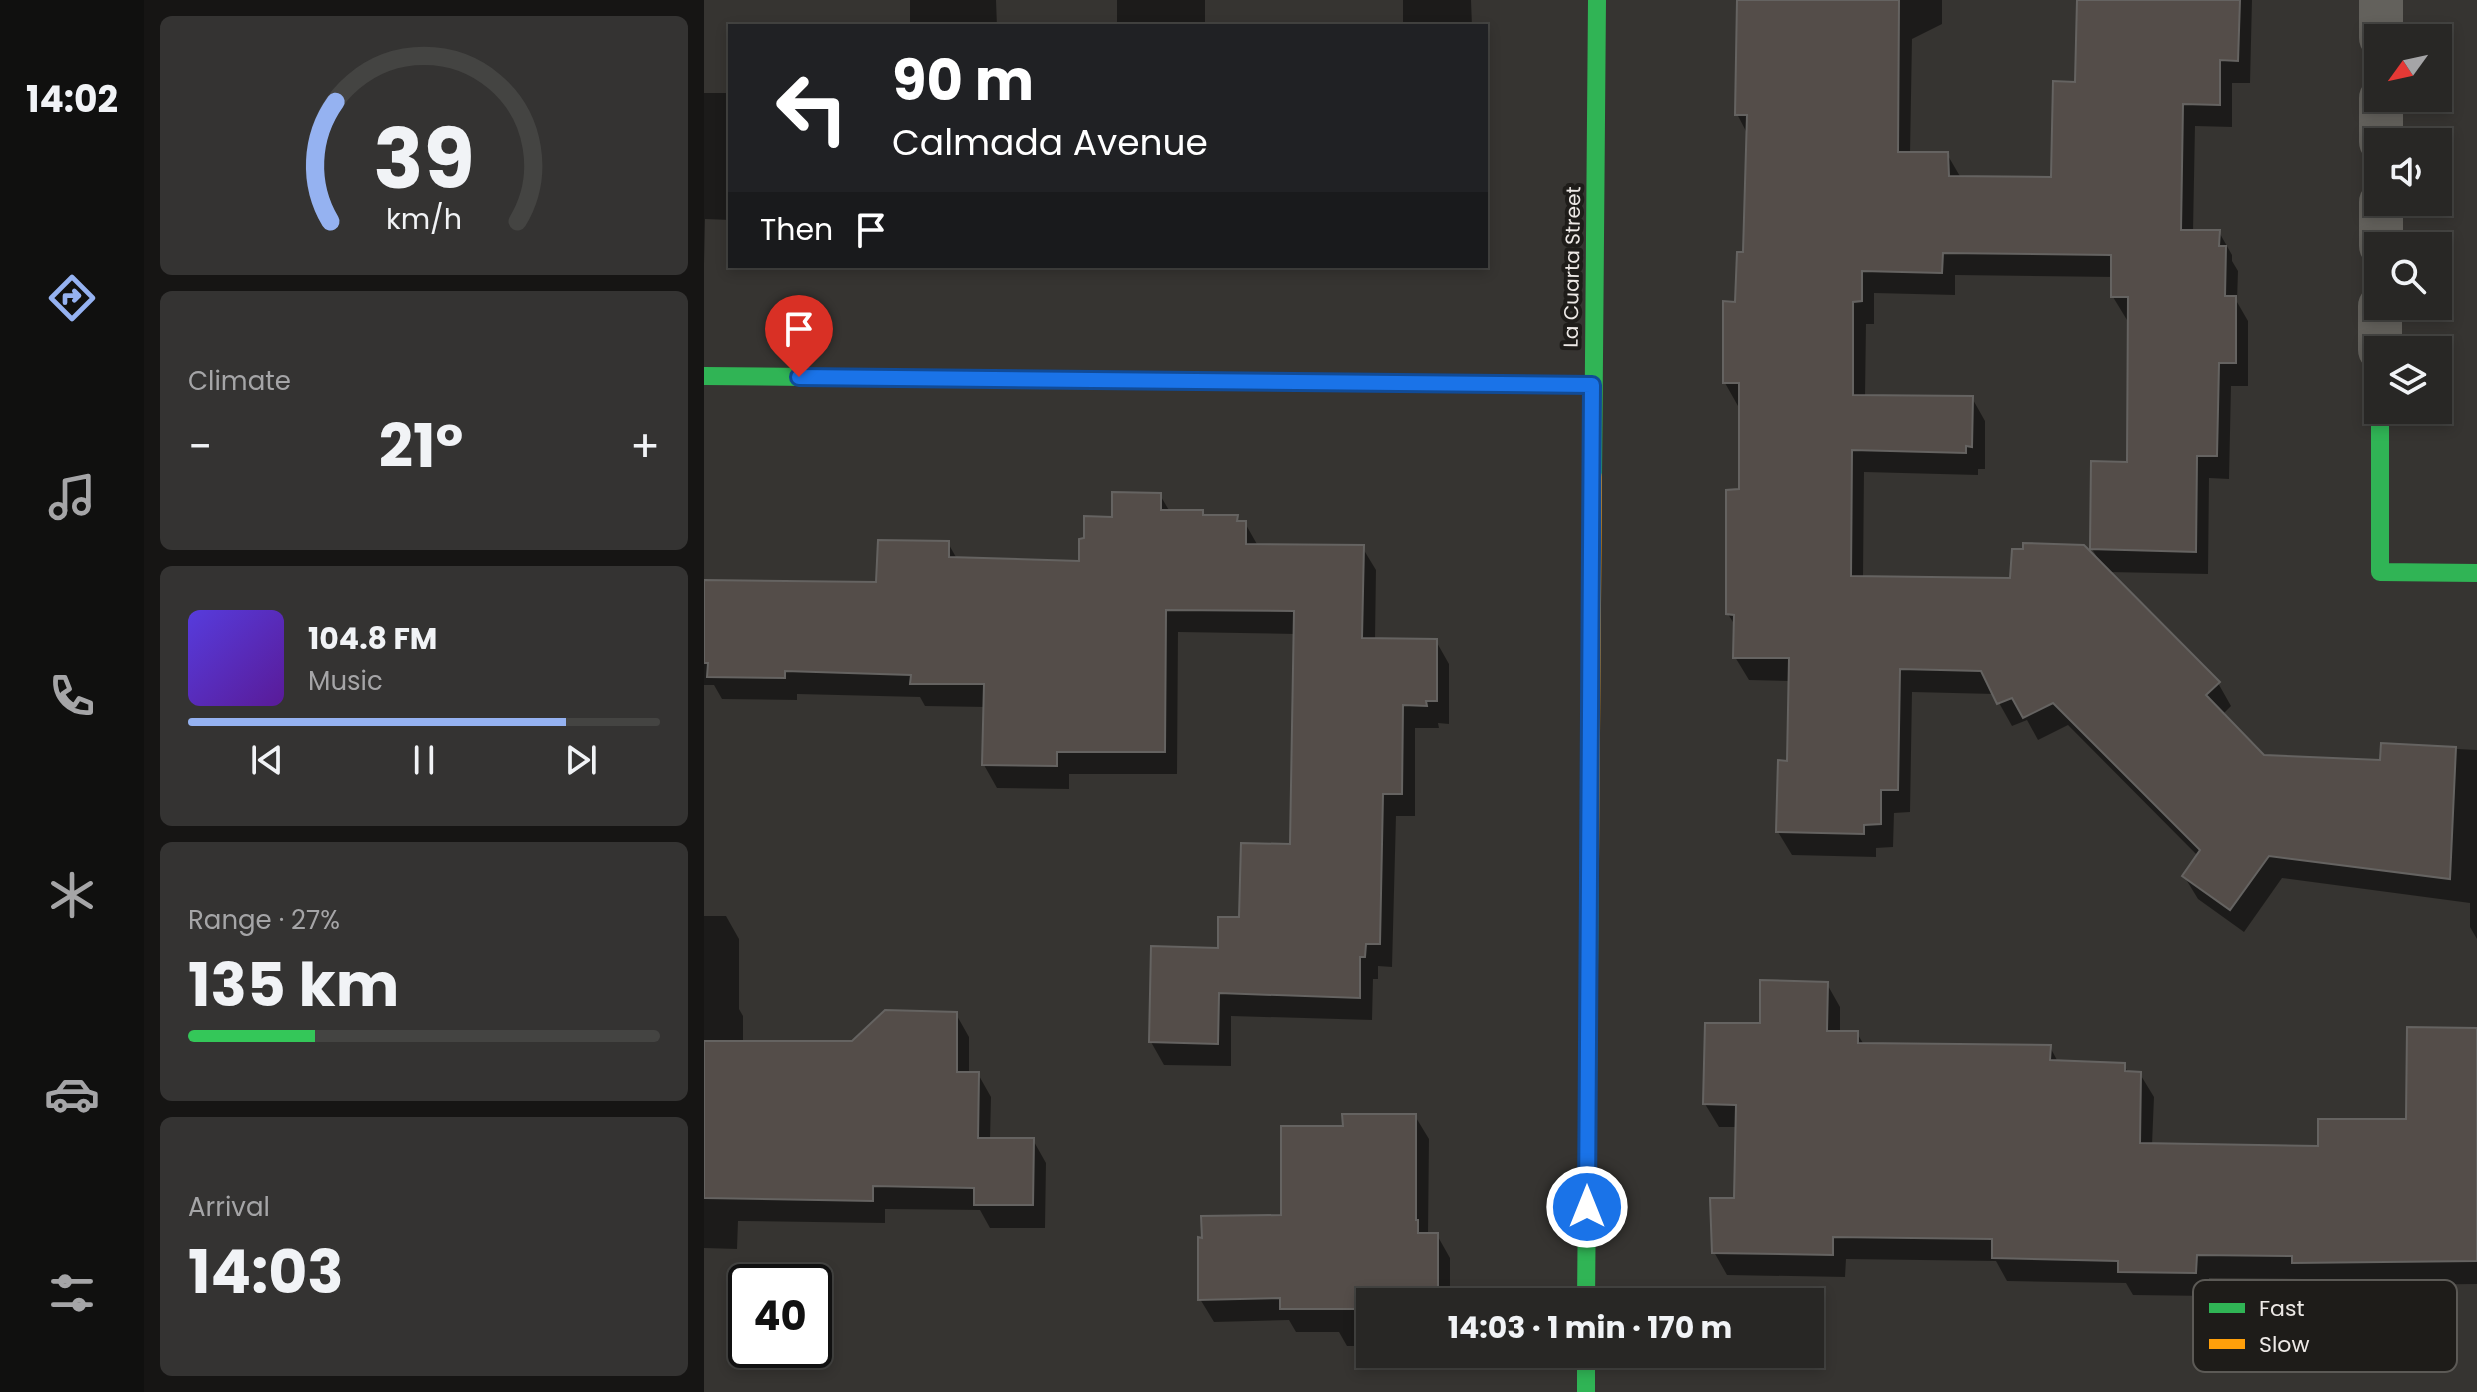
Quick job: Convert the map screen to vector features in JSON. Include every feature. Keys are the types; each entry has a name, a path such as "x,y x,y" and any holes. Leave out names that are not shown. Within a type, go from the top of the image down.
{"street":[{"name":"La Cuarta Street","path":"1586,1288 1597,0"},
{"path":"2381,0 2381,24"},
{"path":"704,376 1592,385"},
{"path":"2380,424 2380,572 2477,573"},
{"path":"1586,1368 1586,1392"}],"building":[{"path":"1737,0 1899,0 1898,152 1948,152 1949,176 2051,177 2053,81 2075,82 2077,0 2240,0 2238,61 2220,60 2220,105 2183,104 2181,230 2220,230 2219,246 2226,246 2225,296 2236,296 2236,363 2219,363 2217,456 2197,456 2196,552 2090,549 2091,461 2127,462 2128,297 2111,297 2111,255 1943,253 1942,273 1862,271 1862,301 1853,302 1853,395 1973,396 1972,447 1966,446 1966,453 1852,450 1851,576 2010,578 2012,549 2023,549 2023,543 2084,545 2220,682 2206,695 2264,755 2380,760 2381,743 2456,747 2450,879 2269,856 2230,910 2182,876 2200,850 2053,703 2023,718 2012,698 1997,704 1981,671 1900,669 1898,790 1881,790 1881,824 1864,825 1864,834 1776,832 1778,760 1787,761 1789,658 1733,658 1734,615 1726,614 1726,490 1739,489 1739,383 1723,383 1723,301 1735,302 1737,252 1743,252 1747,115 1735,115"},
{"path":"1112,492 1161,493 1161,510 1203,510 1203,515 1238,515 1237,521 1246,521 1246,544 1364,545 1362,638 1437,639 1437,701 1426,701 1427,706 1403,705 1402,794 1383,794 1380,944 1366,944 1365,957 1360,957 1360,998 1219,993 1218,1044 1149,1042 1151,946 1218,948 1218,917 1239,917 1241,843 1290,844 1294,611 1166,610 1165,752 1057,752 1057,766 982,765 984,684 910,684 911,675 785,671 785,678 707,677 708,663 704,663 704,580 876,582 878,540 949,541 949,557 1079,561 1079,539 1084,538 1084,516 1112,517"},
{"path":"1760,980 1828,982 1827,1031 1858,1031 1858,1043 2051,1045 2050,1060 2125,1063 2125,1071 2141,1072 2140,1143 2318,1146 2318,1119 2406,1119 2407,1027 2477,1028 2477,1261 2292,1263 2292,1256 2197,1255 2196,1273 2118,1272 2118,1261 1992,1258 1992,1239 1833,1237 1833,1255 1712,1253 1710,1198 1734,1198 1736,1105 1703,1104 1705,1023 1760,1023"},
{"path":"885,1010 957,1012 957,1072 979,1072 978,1138 1034,1138 1033,1205 974,1205 974,1188 873,1186 873,1201 704,1198 704,1041 852,1041"},
{"path":"1342,1114 1416,1114 1416,1220 1418,1233 1438,1233 1438,1288 1356,1288 1356,1309 1280,1309 1280,1298 1198,1300 1201,1216 1281,1215 1281,1126 1343,1126"}],"traffic: fast":[{"path":"1593,477 1597,0"},
{"path":"704,376 1304,382"},
{"path":"2380,424 2380,572 2477,573"},
{"path":"1586,1288 1590,863"},
{"path":"1586,1368 1586,1392"}],"traffic: slow":[{"path":"1304,382 1592,385"},
{"path":"1590,863 1593,477"}],"route":[{"path":"799,377 1592,385 1587,1207"}]}
